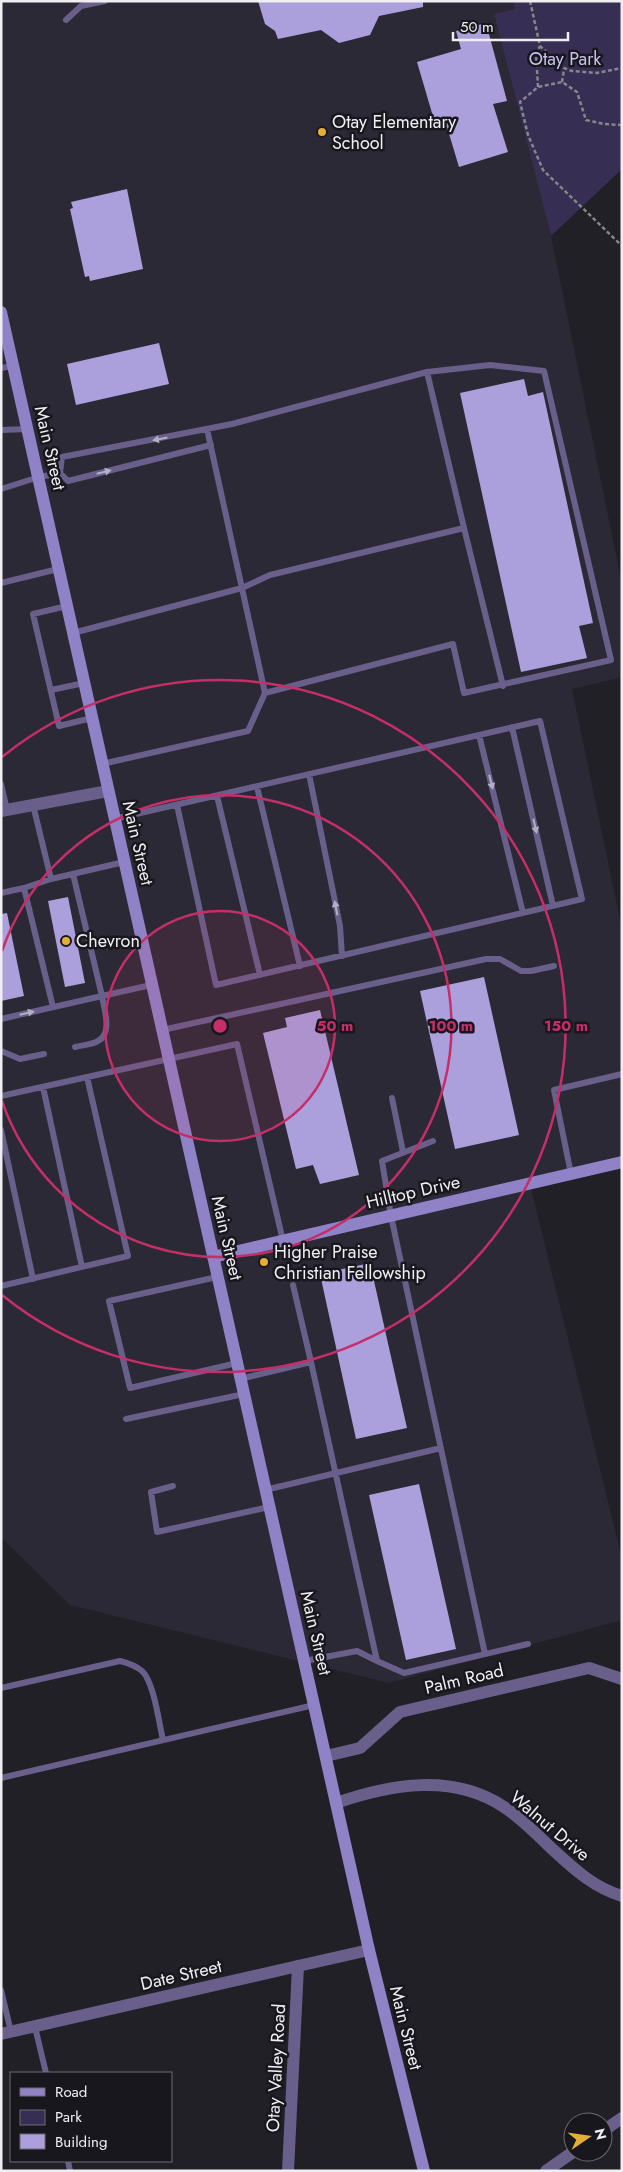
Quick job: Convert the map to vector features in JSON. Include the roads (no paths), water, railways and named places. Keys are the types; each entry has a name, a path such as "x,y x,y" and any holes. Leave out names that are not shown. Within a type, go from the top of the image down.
{"main road":[{"name":"Main Street","path":"2,321 7,367 28,429 151,985 369,1950 424,2171"},
{"name":"Hilltop Drive","path":"213,1257 622,1162"}],"street":[{"path":"4,811 108,791"},
{"name":"Palm Road","path":"326,1756 360,1748 400,1712 589,1668 622,1679"},
{"name":"Walnut Drive","path":"336,1803 368,1792 430,1783 469,1790 503,1806 518,1817 587,1879 622,1896"},
{"name":"Date Street","path":"6,2033 369,1950"},
{"name":"Otay Valley Road","path":"288,2171 298,1966"},
{"path":"546,2171 563,2159"}],"lane":[{"path":"66,20 81,6 105,1"},
{"path":"60,473 62,457 207,429 428,372 490,365 544,371 611,660 464,693 453,644 265,693"},
{"path":"428,372 502,686"},
{"path":"1,430 28,429"},
{"path":"102,764 248,731 265,693 207,429"},
{"path":"60,473 68,481 211,445"},
{"path":"1,489 39,477 60,473"},
{"path":"73,633 242,588 270,575 464,528"},
{"path":"1,583 58,569"},
{"path":"67,606 33,614 59,726 92,718"},
{"path":"51,690 84,683"},
{"path":"114,819 540,721 582,900 216,986 177,805"},
{"path":"512,728 553,906"},
{"path":"480,735 522,913"},
{"path":"309,774 340,926 342,956"},
{"path":"1,784 4,811"},
{"path":"257,786 300,966"},
{"path":"217,796 260,975"},
{"path":"33,805 50,879"},
{"path":"1,893 24,888 50,879 124,862"},
{"path":"72,874 106,1019 105,1033 99,1041 75,1047"},
{"path":"24,888 53,1007"},
{"path":"162,1030 486,959 500,959 521,971 554,966"},
{"path":"1,1019 151,985"},
{"path":"1,1096 237,1044 283,1241"},
{"path":"1,1051 20,1059 44,1054"},
{"path":"571,1174 554,1090 622,1074"},
{"path":"1,1286 128,1256 87,1077"},
{"path":"44,1087 82,1267"},
{"path":"392,1098 403,1152"},
{"path":"1,1130 33,1279"},
{"path":"433,1141 382,1161 391,1216 485,1654"},
{"path":"217,1277 109,1301 130,1388 237,1363"},
{"path":"293,1285 378,1662"},
{"path":"240,1379 311,1362"},
{"path":"126,1420 244,1394"},
{"path":"265,1490 441,1448"},
{"path":"173,1486 152,1492 158,1532 269,1507"},
{"path":"304,1661 357,1651 404,1673 528,1644"},
{"path":"1,1688 120,1661 128,1663 146,1676 163,1740"},
{"path":"1,1778 314,1705"},
{"path":"1,1990 6,2033"},
{"path":"35,2027 46,2072"}],"place":[{"name":"Otay Elementary School","path":"322,132"},
{"name":"Chevron","path":"66,941"},
{"name":"Higher Praise Christian Fellowship","path":"264,1262"}],"park label":[{"name":"Otay Park","path":"565,59"}]}
